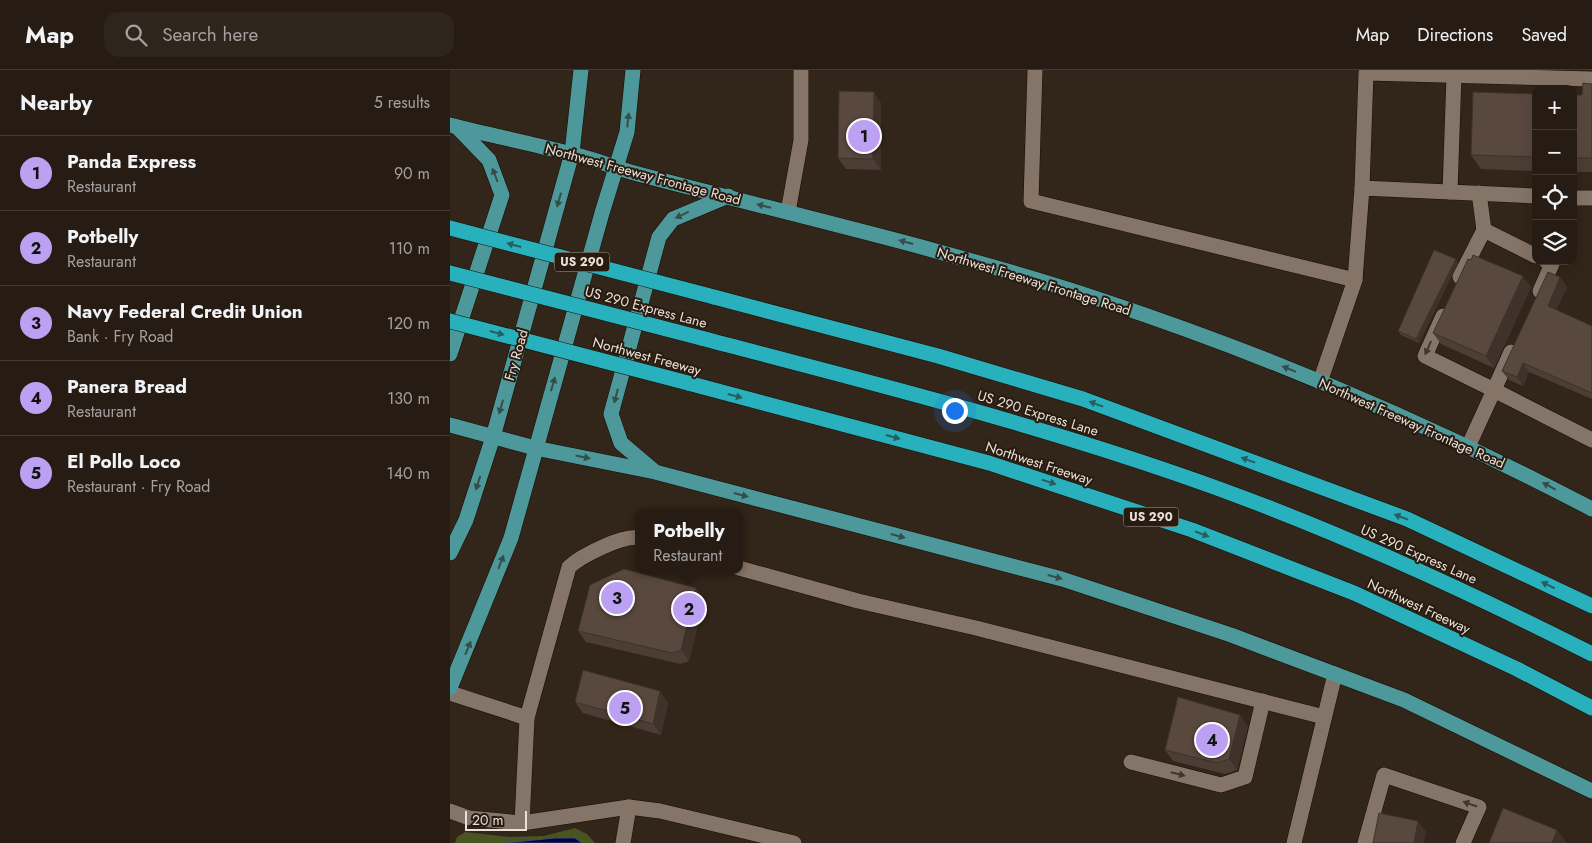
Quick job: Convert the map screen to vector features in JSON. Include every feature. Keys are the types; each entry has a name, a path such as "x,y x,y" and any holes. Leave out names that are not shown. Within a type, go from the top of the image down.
{"highway":[{"name":"US 290","path":"450,228 938,356 1083,399 1406,520 1592,606"},
{"name":"US 290 Express Lane","path":"450,272 1012,420 1178,474 1302,521 1385,556 1484,600 1592,654"},
{"name":"Northwest Freeway","path":"450,321 989,463 1192,530 1354,593 1517,669 1592,708"}],"main road":[{"name":"Fry Road","path":"450,553 466,520 493,437 572,154 581,70"},
{"path":"450,688 511,538 535,448 627,132 633,70"},
{"name":"Northwest Freeway Frontage Road","path":"453,126 572,154 617,168 953,255 1100,300 1257,356 1320,382 1516,469 1592,508"},
{"path":"450,354 502,195 489,160 453,126"},
{"path":"655,472 621,442 611,414 659,237 673,219 728,196"},
{"path":"450,425 535,448 655,472 1062,579 1231,635 1404,700 1592,791"}],"lane":[{"path":"788,212 801,140 801,70"},
{"path":"1035,70 1030,201 1355,280"},
{"path":"1320,382 1355,280 1362,188 1366,71 1592,79"},
{"path":"1450,192 1454,75"},
{"path":"1362,188 1532,196"},
{"path":"1456,287 1484,230 1479,193"},
{"path":"1577,198 1592,198"},
{"path":"1484,230 1532,254"},
{"path":"1536,300 1552,265"},
{"path":"1448,304 1425,356 1592,440"},
{"path":"1468,447 1519,336"},
{"path":"522,823 527,718 569,567 577,560 626,538 635,538"},
{"path":"743,569 858,601 976,628 1324,717"},
{"path":"1294,843 1335,674"},
{"path":"450,693 527,718"},
{"path":"1131,762 1221,785 1245,777 1263,702"},
{"path":"1365,843 1384,775 1479,807 1463,843"},
{"path":"623,843 629,807"},
{"path":"450,811 469,818 522,823 629,807 660,811 794,843"}],"green space":[{"path":"575,828 587,834 595,843 455,843 457,837 465,832 509,837 544,836"}],"shaded area":[{"path":"575,838 582,843 504,843"}],"building":[{"path":"1583,83 1592,84 1592,158 1577,158 1577,95 1582,95"},
{"path":"839,91 874,92 873,159 838,158"},
{"path":"1473,92 1532,94 1532,157 1471,155"},
{"path":"1434,250 1456,259 1416,339 1398,331"},
{"path":"1473,255 1523,276 1486,356 1433,333 1468,259 1471,260"},
{"path":"1548,272 1560,277 1548,306 1592,326 1592,393 1523,363 1517,377 1502,371"},
{"path":"624,569 635,572 635,574 643,574 696,588 681,650 672,653 578,631 590,585"},
{"path":"583,670 660,691 653,724 575,702"},
{"path":"1178,697 1240,715 1229,759 1217,763 1165,750"},
{"path":"1503,808 1557,830 1552,843 1489,843"},
{"path":"1379,813 1418,821 1414,843 1373,843"}],"place":[{"name":"Panda Express","path":"864,136"},
{"name":"Navy Federal Credit Union","path":"617,598"},
{"name":"Potbelly","path":"689,609"},
{"name":"El Pollo Loco","path":"625,708"},
{"name":"Panera Bread","path":"1212,740"}]}
